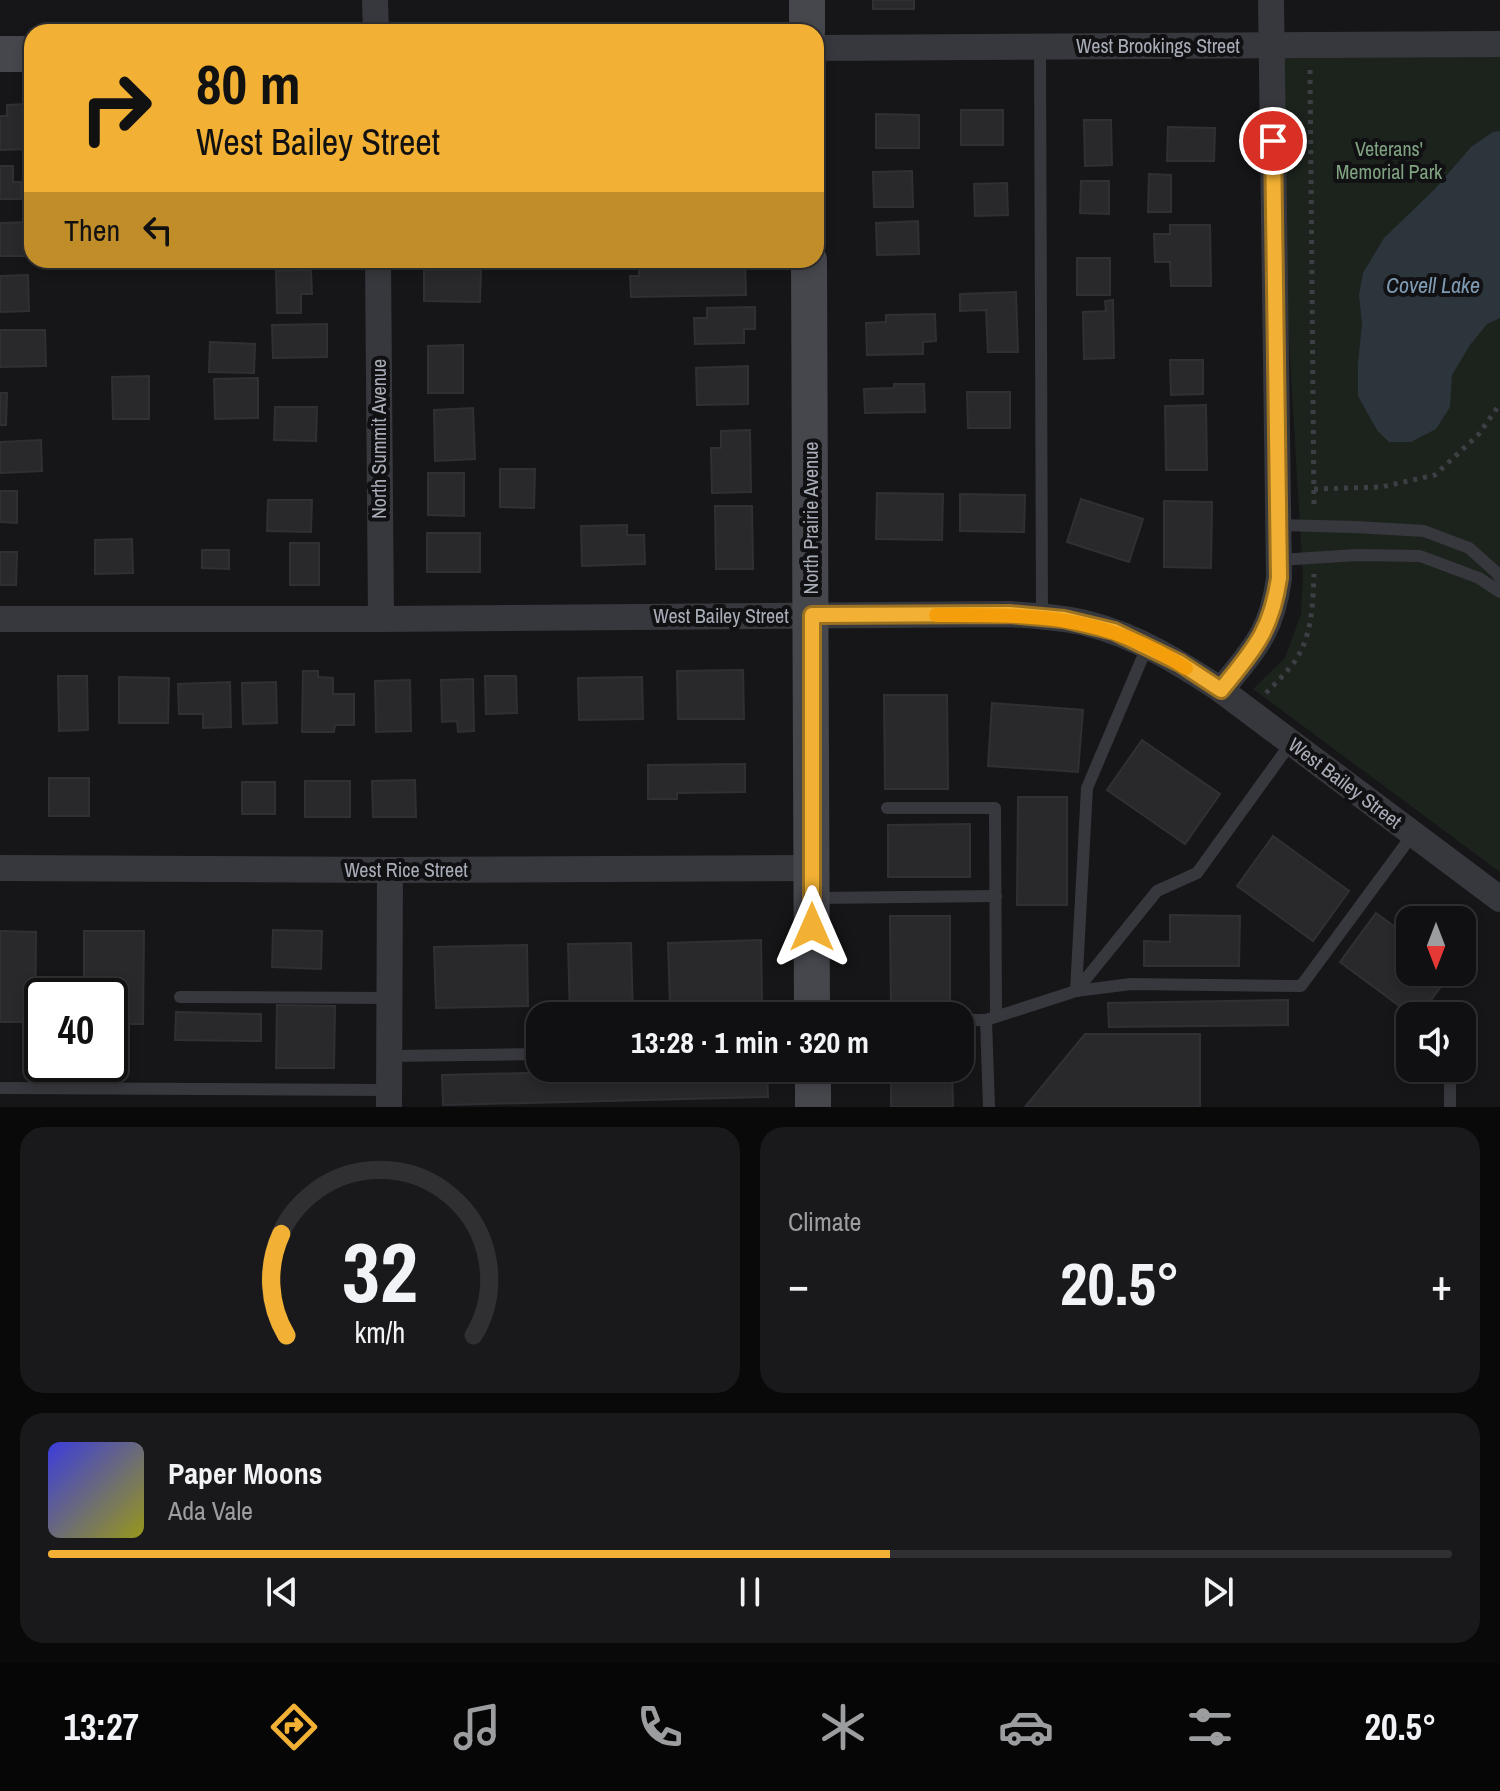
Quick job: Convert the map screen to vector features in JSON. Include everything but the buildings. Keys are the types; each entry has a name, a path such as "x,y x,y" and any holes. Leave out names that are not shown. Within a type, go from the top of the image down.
{"street":[{"path":"375,0 376,24"},
{"path":"807,0 807,24"},
{"path":"1221,690 1260,641 1277,596 1279,525 1271,0"},
{"name":"West Brookings Street","path":"824,48 1500,44"},
{"path":"0,54 24,54"},
{"name":"North Summit Avenue","path":"378,268 381,619"},
{"name":"North Prairie Avenue","path":"809,268 812,1002"},
{"name":"West Bailey Street","path":"0,619 1009,614 1087,623 1114,631 1180,663 1221,690 1500,899"},
{"name":"West Rice Street","path":"0,868 390,870 811,883"},
{"path":"389,1099 390,870"},
{"path":"813,1082 813,1107"}],"lane":[{"path":"1040,47 1042,617"},
{"path":"1279,525 1424,531 1469,548 1500,578"},
{"path":"1279,560 1357,555 1420,556 1479,578 1500,592"},
{"path":"1076,991 1087,788 1147,647"},
{"path":"1076,991 1157,891 1197,873 1291,743"},
{"path":"887,808 995,808 996,896 989,1107"},
{"path":"974,1020 991,1019 1076,991 1131,984 1301,986 1413,834"},
{"path":"811,883 996,896"},
{"path":"180,997 390,998"},
{"path":"389,1056 526,1054"},
{"path":"1450,1086 1450,1107"},
{"path":"0,1088 389,1099"}],"path":[{"path":"1310,45 1314,526"},
{"path":"1314,489 1381,487 1435,475 1478,435 1500,404"},
{"path":"1249,712 1294,663 1304,643 1312,607 1314,557"}],"green space":[{"name":"Veterans' Memorial Park","path":"1500,44 1500,872 1253,689 1285,658 1301,614 1303,575 1271,45"}],"water":[{"name":"Covell Lake","path":"1500,131 1500,318 1487,324 1452,375 1450,407 1436,429 1411,442 1389,442 1377,430 1358,396 1362,324 1359,295 1363,273 1384,238 1435,189 1471,147 1493,132"}],"slow traffic":[{"path":"936,615 1009,614 1087,623 1114,631 1186,668"}],"route":[{"path":"812,927 812,615 1009,614 1087,623 1114,631 1180,663 1221,690 1260,641 1273,612 1279,578 1273,141"}]}
